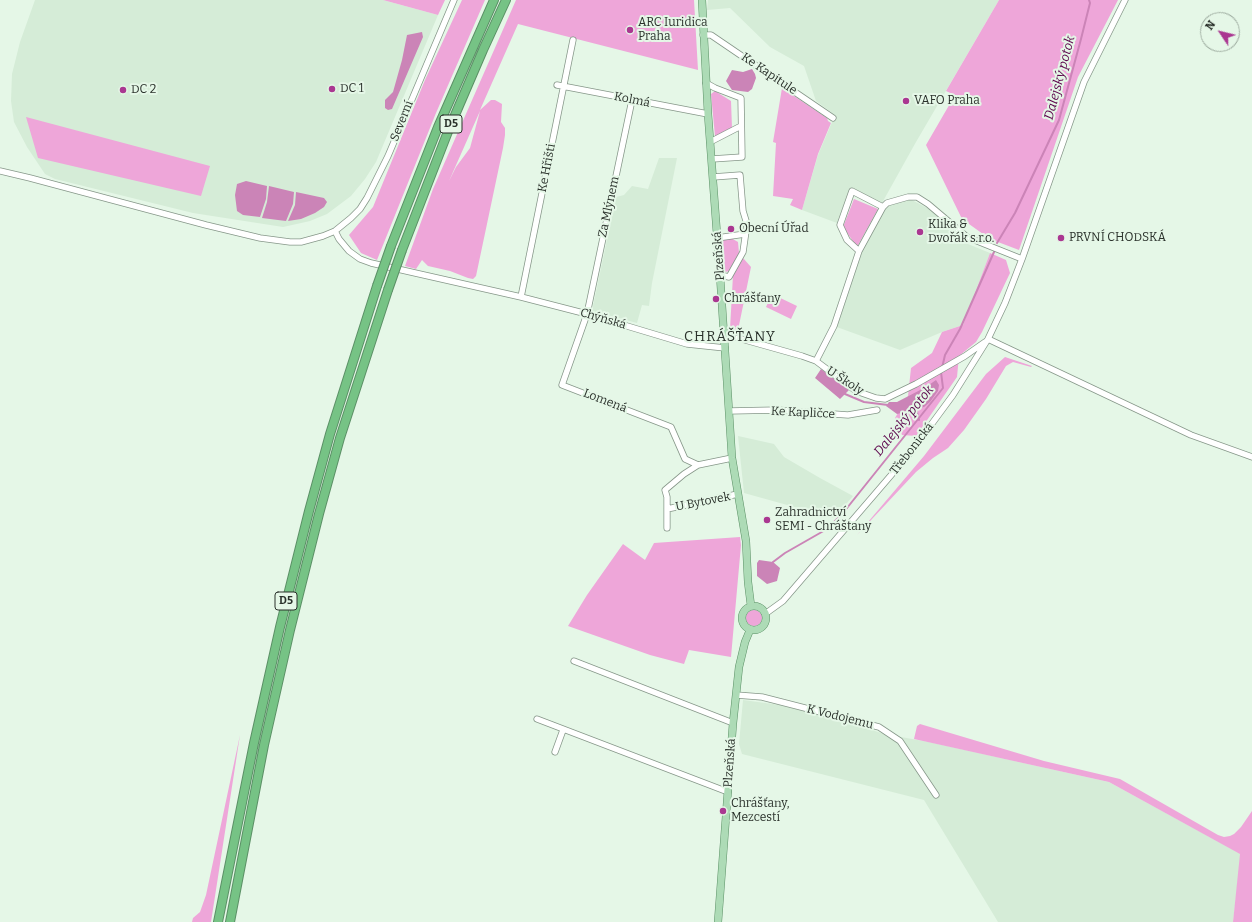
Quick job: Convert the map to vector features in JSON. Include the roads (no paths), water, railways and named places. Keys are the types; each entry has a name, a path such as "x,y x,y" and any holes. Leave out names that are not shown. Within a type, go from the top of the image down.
{"highway":[{"name":"D5","path":"218,922 278,635 330,434 391,246 438,127 494,0"},
{"name":"D5","path":"230,922 264,745 290,630 319,514 347,416 402,250 449,128 506,0"}],"main road":[{"name":"Plzeňská","path":"702,0 708,114 732,458 746,541 751,606"},
{"path":"751,606 760,607 765,614 764,625 757,630 750,630 743,624 741,617 745,610 751,606"},
{"name":"Plzeňská","path":"718,922 736,695 742,653 750,630"}],"street":[{"name":"Severní","path":"0,172 30,178 206,226 280,242 301,242 323,236 335,231 352,218 360,209 375,184 454,0"},
{"name":"Třebonická","path":"765,614 783,601 911,452 953,395 988,339 1005,303 1022,259 1084,82 1125,0"},
{"name":"Ke Kapitule","path":"704,35 711,35 833,118"},
{"name":"Ke Hřišti","path":"521,297 573,40"},
{"path":"706,83 741,98 742,157 712,159"},
{"name":"Kolmá","path":"557,85 708,114"},
{"name":"Za Mlýnem","path":"587,314 632,100"},
{"path":"710,142 741,126"},
{"path":"713,177 740,175 743,211 746,224 743,252 729,277 720,275"},
{"path":"859,251 846,240 840,224 852,191 883,207"},
{"path":"816,361 834,326 859,251 883,207 890,202 908,197 917,197 928,204 967,237 1022,259"},
{"name":"Chýňská","path":"335,231 349,252 370,263 521,297 587,314 688,344 725,348"},
{"path":"717,238 745,234"},
{"name":"Lomená","path":"587,314 562,385 671,427 685,459 698,465"},
{"name":"U Školy","path":"738,338 816,361 856,391 876,398 885,399 916,384 938,370 965,356 988,339"},
{"path":"988,339 1191,435 1252,458"},
{"name":"Ke Kapličce","path":"729,411 777,410 848,415 877,410"},
{"path":"667,528 667,497 665,490 684,474 698,465 732,458"},
{"name":"U Bytovek","path":"667,509 738,494"},
{"path":"574,661 733,723"},
{"name":"K Vodojemu","path":"736,695 762,697 879,727 900,741 936,795"},
{"path":"536,719 728,792"},
{"path":"555,752 563,730"}],"waterway":[{"name":"Dalejský potok","path":"997,243 1015,213 1059,120 1081,39 1090,3 1089,0"},
{"name":"Dalejský potok","path":"942,368 945,355 960,329 994,252"},
{"name":"Dalejský potok","path":"773,562 785,553 827,529 843,513 943,388 941,372"},
{"path":"845,394 864,402 888,405"},
{"name":"Dalejský potok","path":"916,408 919,420"}],"place":[{"name":"ARC Iuridica Praha","path":"630,30"},
{"name":"DC 1","path":"332,89"},
{"name":"DC 2","path":"123,90"},
{"name":"VAFO Praha","path":"906,101"},
{"name":"Obecní Úřad","path":"731,229"},
{"name":"Klika & Dvořák s.r.o.","path":"920,232"},
{"name":"PRVNÍ CHODSKÁ","path":"1061,238"},
{"name":"Chrášťany","path":"716,299"},
{"name":"Zahradnictví SEMI - Chráštany","path":"767,520"},
{"name":"Chrášťany, Mezcestí","path":"723,811"}],"district":[{"name":"CHRÁŠŤANY","path":"730,337"}]}
